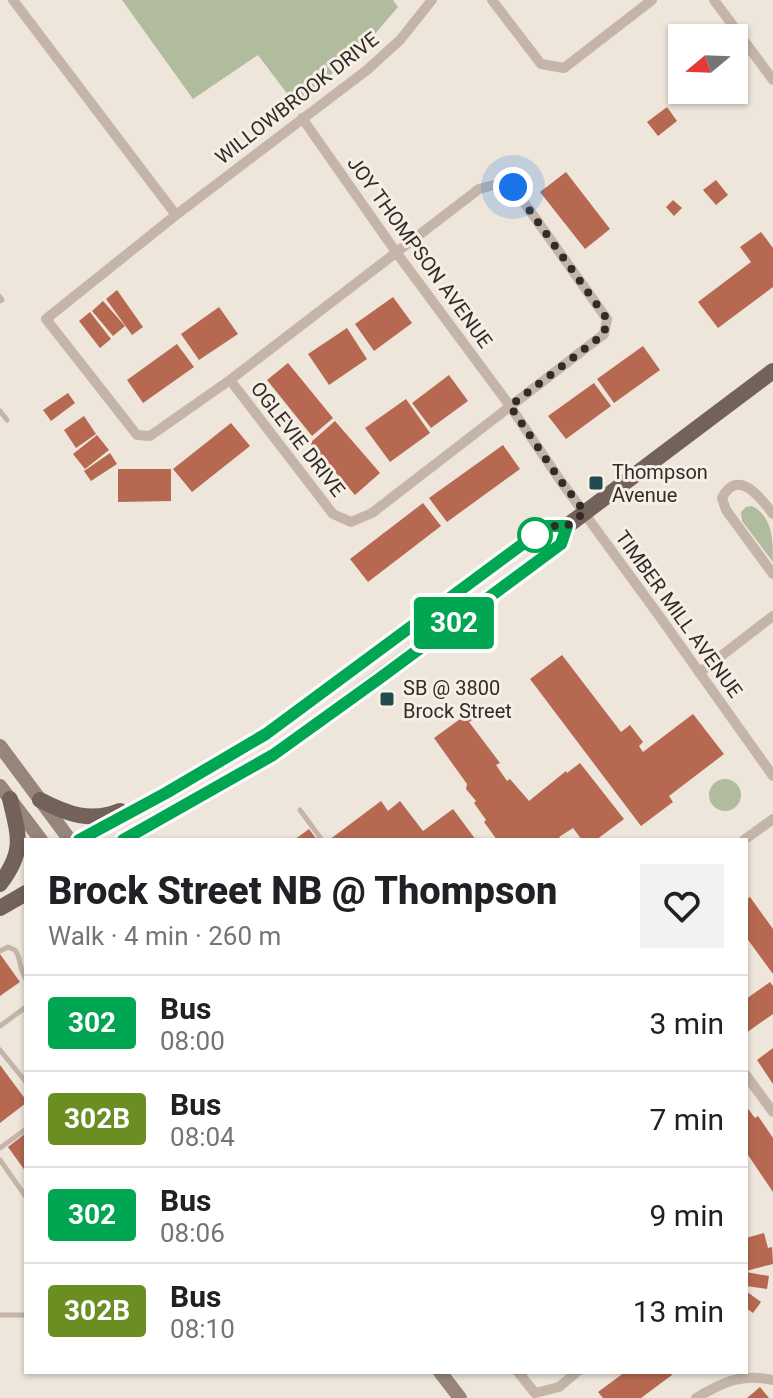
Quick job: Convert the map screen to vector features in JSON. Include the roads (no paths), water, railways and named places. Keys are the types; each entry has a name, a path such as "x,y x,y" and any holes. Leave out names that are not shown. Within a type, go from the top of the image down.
{"main road":[{"path":"129,838 273,755 320,722 561,544 567,526 773,371"},
{"path":"83,838 266,734 547,526 567,526"},
{"path":"0,746 68,838"},
{"path":"5,792 40,838"},
{"path":"0,885 12,869 18,844 5,792"},
{"path":"40,800 75,816 93,818 112,815 166,793"},
{"path":"0,885 24,871"},
{"path":"442,1374 460,1398"}],"street":[{"path":"13,0 176,215"},
{"name":"WILLOWBROOK DRIVE","path":"230,380 150,436 137,435 46,319 176,215 367,70 400,40 432,0"},
{"path":"492,0 541,64 564,68 652,0"},
{"path":"714,0 773,80"},
{"name":"JOY THOMPSON AVENUE","path":"302,118 510,406"},
{"name":"OGLEVIE DRIVE","path":"498,184 513,187 607,319 604,334 372,513 351,522 333,514 230,380 479,189 498,184"},
{"path":"510,406 585,512"},
{"path":"773,514 758,494 746,485 726,491 722,498 726,510 773,574"},
{"name":"TIMBER MILL AVENUE","path":"585,512 773,776"},
{"path":"699,673 773,616"},
{"path":"747,838 773,819"},
{"path":"748,1077 772,1107"},
{"path":"520,1374 535,1393 559,1387 575,1374"},
{"path":"696,1398 732,1380 746,1377 773,1380"}],"lane":[{"path":"0,411 7,420"},
{"path":"300,810 321,838"},
{"path":"0,951 8,947 15,950 24,976"},
{"path":"0,1026 24,1008"},
{"path":"0,1050 24,1080"},
{"path":"0,1148 24,1130"},
{"path":"0,1160 24,1194"},
{"path":"0,1315 24,1315"}],"place":[{"name":"Thompson Avenue","path":"596,483"},
{"name":"SB @ 3800 Brock Street","path":"387,699"}]}
